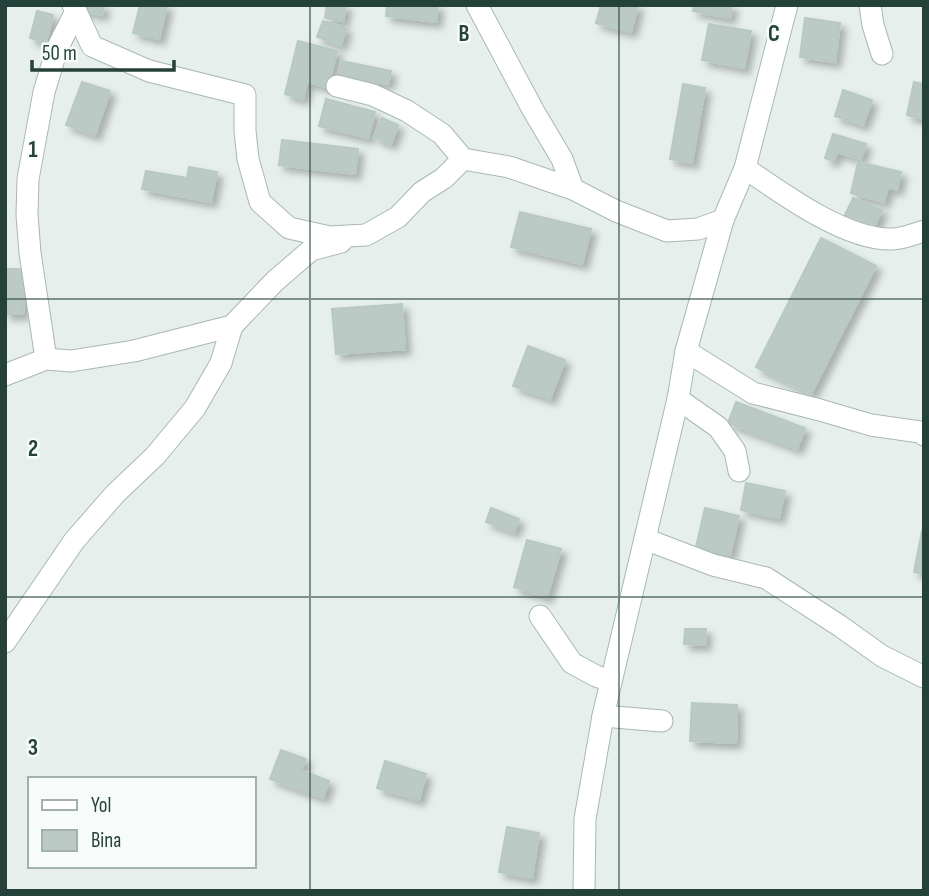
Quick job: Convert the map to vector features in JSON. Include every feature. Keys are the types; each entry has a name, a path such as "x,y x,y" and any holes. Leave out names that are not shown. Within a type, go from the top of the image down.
{"street":[{"path":"477,5 562,159 573,189"},
{"path":"584,891 585,819 611,681 687,351 723,220 745,168 787,5"},
{"path":"870,5 882,54"},
{"path":"74,8 92,46 149,71 245,95 248,159 260,202 289,228 330,237 366,235"},
{"path":"46,359 30,253 28,178 44,92 57,49 74,8"},
{"path":"337,86 373,95 407,111 442,134 463,159 509,167 573,189 616,211 667,231 698,229 723,220"},
{"path":"5,642 74,541 115,494 155,456 195,408 222,363 232,326 275,281 311,250 366,235 398,217 422,192 444,178 463,159"},
{"path":"745,168 793,201 863,235 892,239 924,232"},
{"path":"5,375 46,359 71,361 134,351 232,326"},
{"path":"687,351 753,393 871,425 920,432 924,435"},
{"path":"678,399 718,427 735,451 739,471"},
{"path":"645,539 713,565 766,578 882,656 924,677"},
{"path":"540,616 572,663 611,681"},
{"path":"603,716 662,722"}],"building":[{"path":"81,5 104,5 102,15 80,10"},
{"path":"140,5 167,5 159,39 133,33"},
{"path":"327,5 346,5 343,21 325,18"},
{"path":"387,5 438,5 436,22 386,16"},
{"path":"601,5 638,5 631,32 596,23"},
{"path":"694,5 732,5 730,18 693,11"},
{"path":"37,11 53,15 46,42 30,38"},
{"path":"805,18 840,23 835,62 800,57"},
{"path":"323,21 346,28 341,45 317,37"},
{"path":"709,24 751,31 744,68 702,60"},
{"path":"298,41 337,51 328,87 307,82 303,99 285,94"},
{"path":"342,61 391,71 388,84 339,75"},
{"path":"82,82 110,91 95,135 66,125"},
{"path":"914,82 924,84 924,119 907,115"},
{"path":"683,84 705,88 692,163 670,159"},
{"path":"843,90 872,100 863,125 835,116"},
{"path":"326,99 375,112 368,138 319,126"},
{"path":"382,118 398,125 391,144 374,137"},
{"path":"833,134 866,144 861,159 837,152 834,161 825,158"},
{"path":"282,140 358,149 355,174 279,165"},
{"path":"858,162 901,172 897,190 888,187 884,202 851,193"},
{"path":"189,167 217,172 211,202 142,189 146,171 187,178"},
{"path":"853,198 882,210 872,231 843,219"},
{"path":"520,212 591,229 582,264 511,247"},
{"path":"821,238 876,266 811,394 756,367"},
{"path":"5,269 25,269 23,314 5,314"},
{"path":"402,304 405,349 336,354 332,309"},
{"path":"528,346 565,360 550,399 513,386"},
{"path":"736,402 805,428 797,449 728,423"},
{"path":"746,483 785,491 779,518 741,510"},
{"path":"491,508 519,519 514,532 486,522"},
{"path":"705,508 739,516 730,555 696,547"},
{"path":"924,531 924,574 914,572"},
{"path":"527,540 561,549 547,597 514,587"},
{"path":"685,629 706,629 705,645 684,644"},
{"path":"692,703 737,705 736,743 690,741"},
{"path":"281,750 306,759 301,770 329,781 323,798 270,779"},
{"path":"385,761 426,774 419,800 377,788"},
{"path":"507,827 539,833 532,878 499,872"}]}
